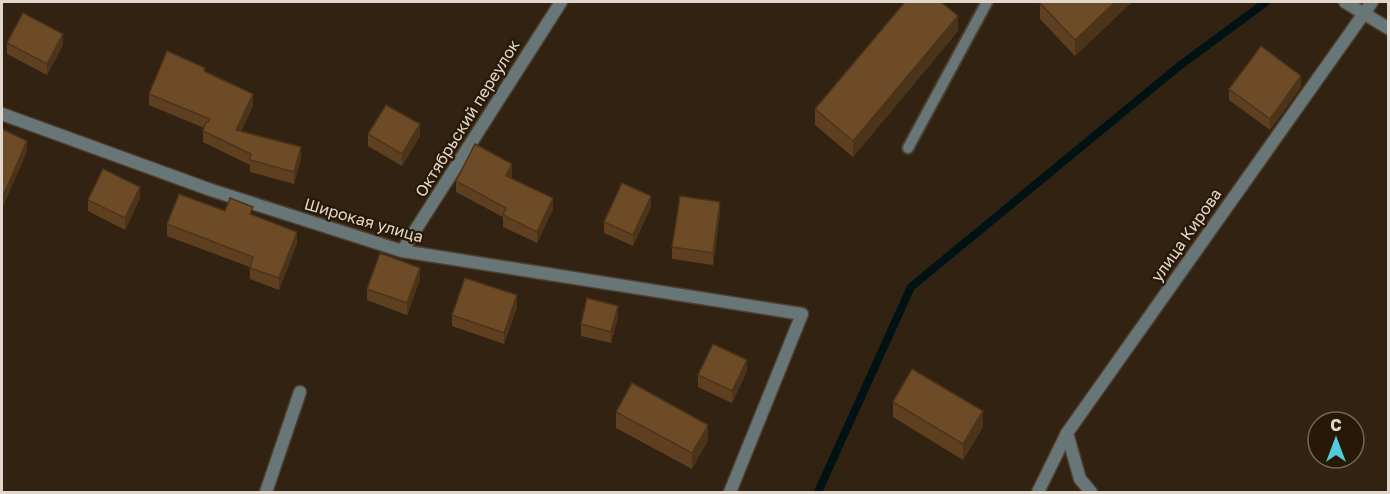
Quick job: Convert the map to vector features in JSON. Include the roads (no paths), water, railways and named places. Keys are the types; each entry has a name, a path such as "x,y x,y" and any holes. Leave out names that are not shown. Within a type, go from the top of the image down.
{"street":[{"name":"Октябрьский переулок","path":"402,251 561,2"},
{"path":"1345,2 1389,28"},
{"name":"улица Кирова","path":"1038,492 1067,433 1372,2"},
{"name":"Широкая улица","path":"2,114 211,190 402,251 802,314 729,492"},
{"path":"266,492 300,392"},
{"path":"1067,433 1080,479 1091,492"}],"lane":[{"path":"908,148 987,2"}],"waterway":[{"path":"818,492 911,287 1178,67 1266,2"}]}
